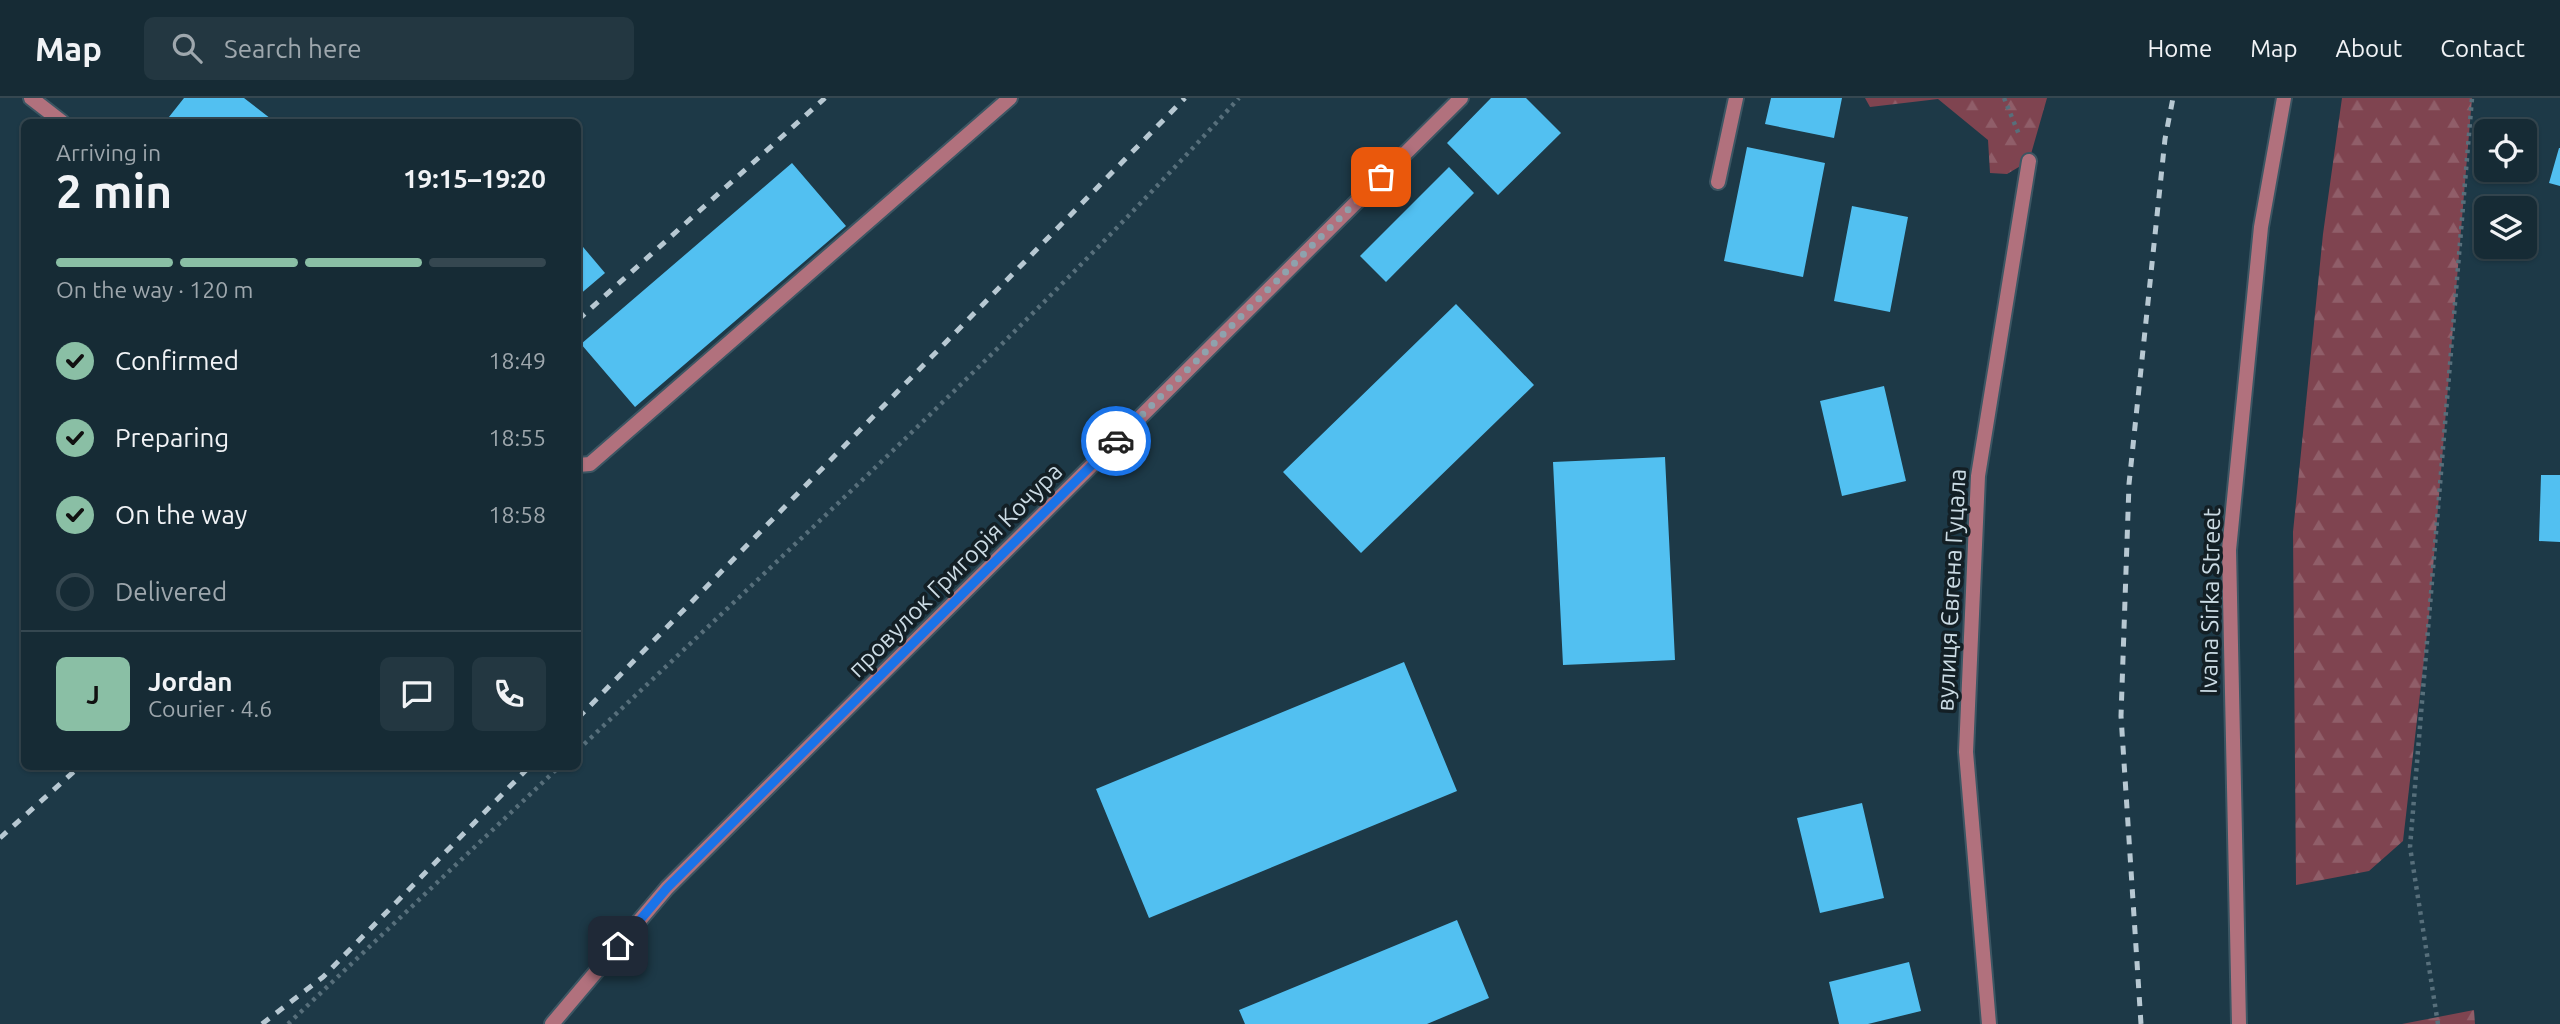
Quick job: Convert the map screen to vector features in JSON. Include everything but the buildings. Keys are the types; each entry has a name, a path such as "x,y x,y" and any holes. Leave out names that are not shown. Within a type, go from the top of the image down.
{"street":[{"path":"31,98 58,119"},
{"path":"581,465 590,464 1010,98"},
{"name":"провулок Григорія Кочура","path":"552,1024 667,888 1461,98"},
{"path":"1718,182 1735,98"},
{"name":"Ivana Sirka Street","path":"2239,1024 2229,550 2260,227 2284,98"},
{"name":"вулиця Євгена Гуцала","path":"1989,1024 1966,751 1977,490 2029,161"}],"path":[{"path":"581,747 894,451 1156,189 1239,98"},
{"path":"2004,98 2029,161"},
{"path":"2438,1024 2410,847 2472,98"},
{"path":"288,1024 556,770"}],"green space":[{"path":"1865,98 2047,98 2029,161 2007,174 1990,173 1988,140 1938,99 1870,107"},
{"path":"2342,98 2472,98 2429,616 2403,841 2369,871 2296,885 2293,532 2323,234"},
{"path":"2474,1010 2475,1024 2402,1024"}],"railway":[{"path":"581,317 825,98"},
{"path":"581,715 1185,98"},
{"path":"2141,1024 2121,716 2129,484 2165,139 2173,98"},
{"path":"0,838 76,770"},
{"path":"262,1024 323,977 526,770"}],"way so far":[{"path":"1116,441 1381,177"}],"route":[{"path":"618,946 667,888 1116,441"}]}
